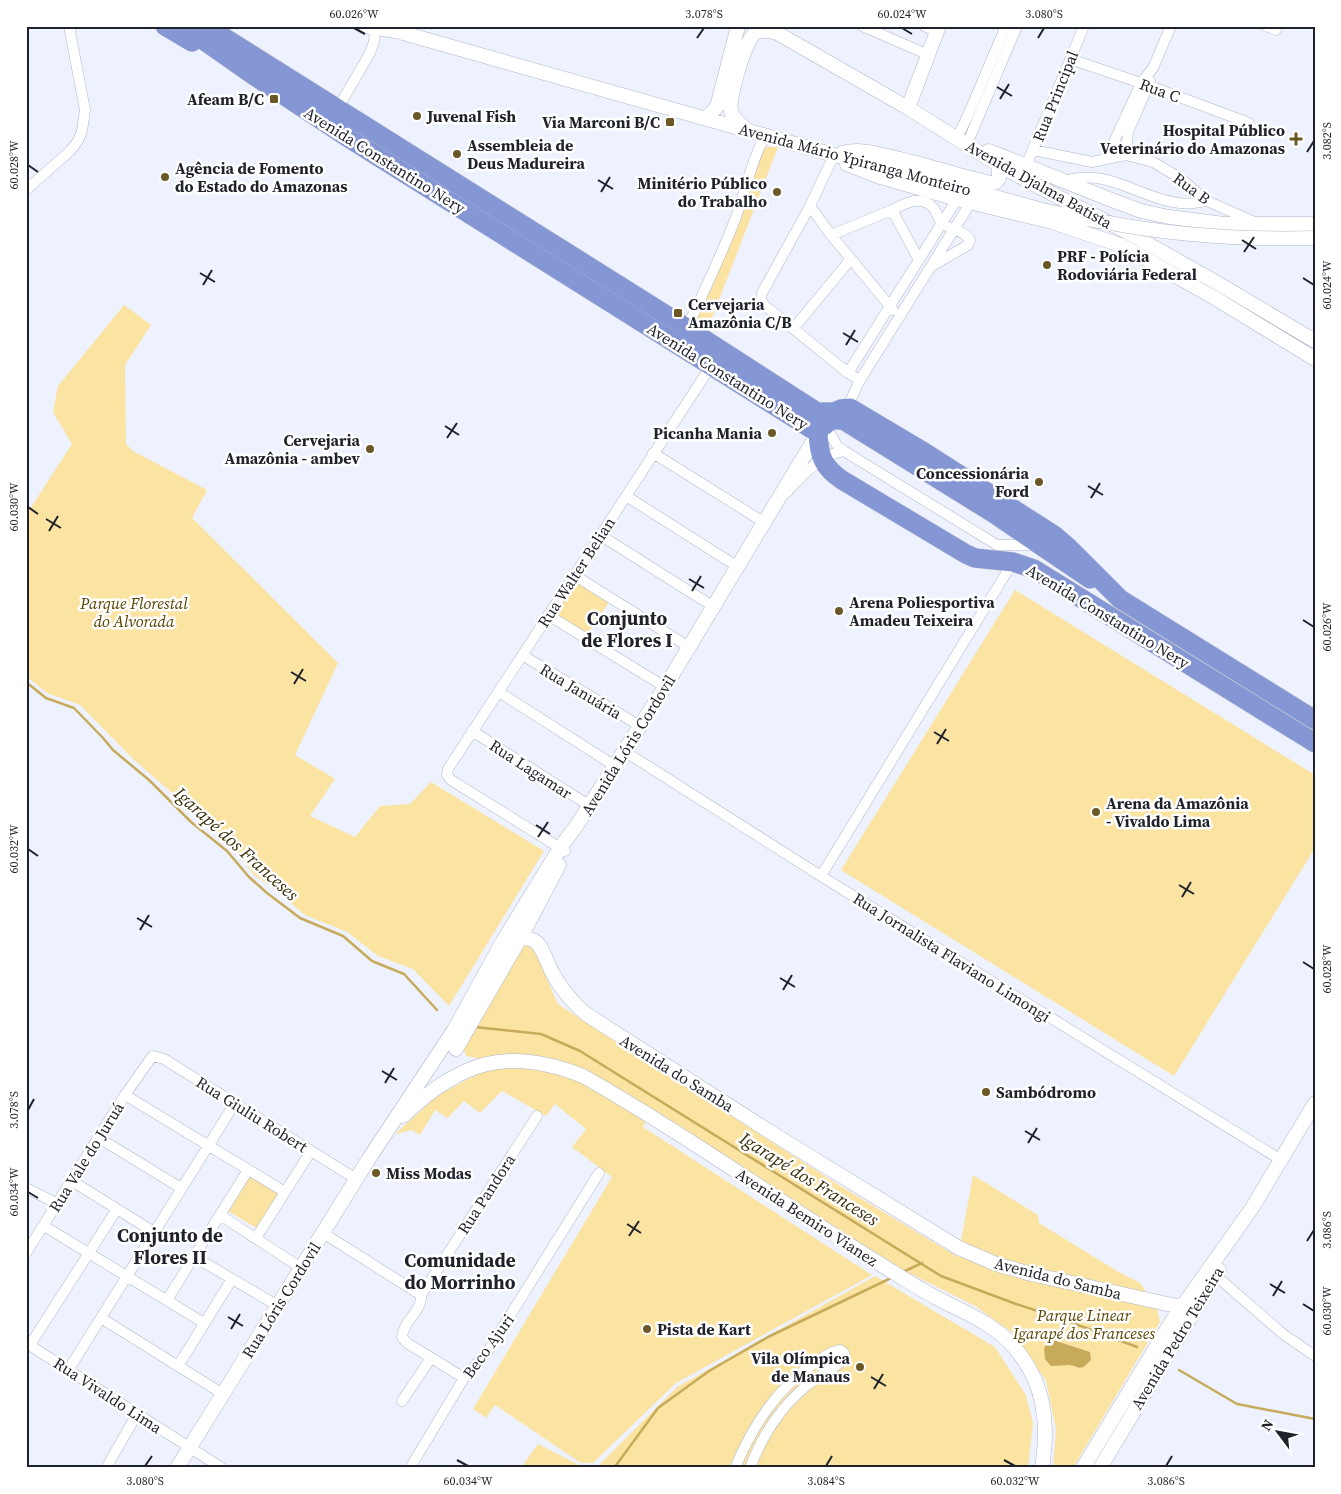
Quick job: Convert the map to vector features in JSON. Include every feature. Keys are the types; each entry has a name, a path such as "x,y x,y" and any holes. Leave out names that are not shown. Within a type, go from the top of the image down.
{"highway":[{"path":"165,26 252,75"},
{"name":"Avenida Constantino Nery","path":"183,26 252,75 359,144 711,366 820,424"},
{"name":"Avenida Constantino Nery","path":"206,26 679,323 820,424"},
{"path":"820,424 834,412 847,408"},
{"name":"Avenida Constantino Nery","path":"847,408 924,452 1054,535 1068,546 1120,598 1315,720"},
{"path":"820,424 831,420 843,420 993,513 1038,545 1120,598"},
{"name":"Avenida Constantino Nery","path":"820,424 819,446 823,459 831,472 842,480 966,554 975,558 1013,562 1034,569 1084,598 1315,742"}],"street":[{"path":"26,190 70,151 78,141 82,131 85,110 69,26"},
{"path":"706,118 717,107 738,26"},
{"path":"862,26 929,55"},
{"path":"908,108 938,29 924,26"},
{"path":"962,141 966,119 1006,26"},
{"path":"962,141 976,125 1017,26"},
{"name":"Rua Principal","path":"1026,166 1084,26"},
{"path":"1106,159 1153,68 1171,26"},
{"path":"338,108 370,53 376,27"},
{"name":"Avenida Mário Ypiranga Monteiro","path":"376,27 834,155 1050,212 1133,228 1213,237 1315,238"},
{"path":"748,130 732,114 730,104 748,40 760,30 769,29"},
{"name":"Avenida Djalma Batista","path":"769,29 908,108 999,165 1202,274 1315,341"},
{"name":"Rua C","path":"1070,58 1249,123"},
{"path":"1126,155 1128,132 1145,84"},
{"path":"966,119 976,125"},
{"path":"679,323 687,323 693,315 736,217 760,146 767,135"},
{"path":"962,141 1141,211 1169,217 1224,224 1315,224"},
{"name":"Rua B","path":"1033,150 1092,162 1126,155 1153,162 1167,169 1207,201 1262,225"},
{"path":"860,380 848,374 764,305 761,300 762,294 810,206 834,155 852,151 864,151 919,163 991,183 996,182 999,178 999,165"},
{"name":"Avenida Djalma Batista","path":"834,155 865,172 964,201 1052,222 1123,246 1213,297 1315,359"},
{"path":"1065,181 1078,177 1090,177 1124,184 1171,202 1186,204 1207,201"},
{"path":"831,236 912,200 920,200 933,208 942,223 967,236 970,240 968,246 930,268 911,275"},
{"path":"848,374 942,223 964,201"},
{"path":"847,408 860,380 954,229 964,201"},
{"path":"810,206 831,236 889,307 900,316"},
{"path":"892,210 919,260"},
{"path":"793,329 851,259"},
{"name":"Rua Walter Belian","path":"563,850 451,780 447,775 448,769 711,366"},
{"path":"820,424 838,447 997,545 1038,545"},
{"name":"Avenida Lóris Cordovil","path":"387,1132 454,1030 473,1007 521,937 575,828 665,687 765,523 820,424"},
{"name":"Avenida Lóris Cordovil","path":"774,507 804,475 823,459 833,453 844,451"},
{"path":"653,453 765,523"},
{"path":"626,496 738,567"},
{"path":"600,535 714,607"},
{"path":"821,876 1013,562"},
{"path":"574,575 689,646"},
{"path":"548,615 665,687"},
{"name":"Rua Januária","path":"522,655 640,726"},
{"path":"499,692 615,766"},
{"name":"Rua Lagamar","path":"472,731 590,806"},
{"name":"Rua Jornalista Flaviano Limongi","path":"624,751 821,876 1281,1160"},
{"name":"Avenida Lóris Cordovil","path":"456,1049 503,940 563,850"},
{"path":"503,940 521,937"},
{"name":"Avenida do Samba","path":"521,937 535,941 540,945 562,989 586,1014 775,1135 959,1248 996,1264 1031,1274 1182,1307"},
{"path":"454,1030 456,1049 466,1062 479,1066"},
{"name":"Rua Giuliu Robert","path":"147,1062 153,1056 164,1059 356,1179"},
{"name":"Avenida Bemiro Vianez","path":"387,1132 438,1086 491,1062 506,1060 538,1062 554,1065 583,1076 880,1264 923,1290 989,1325 1014,1347 1023,1359 1039,1389 1044,1406 1046,1424 1042,1468"},
{"name":"Rua Vale do Juruá","path":"26,1253 147,1062"},
{"path":"126,1095 284,1192"},
{"path":"69,1369 235,1103"},
{"name":"Avenida Pedro Teixeira","path":"1083,1468 1172,1321 1252,1208 1315,1103"},
{"name":"Rua Pandora","path":"464,1378 407,1343 402,1336 403,1331 420,1302 421,1294 537,1116"},
{"name":"Rua Lóris Cordovil","path":"177,1468 387,1132"},
{"path":"99,1138 181,1188"},
{"path":"256,1238 311,1151"},
{"path":"167,1300 248,1170"},
{"name":"Beco Ajuri","path":"410,1468 464,1378 488,1352 599,1173"},
{"path":"72,1182 154,1232"},
{"path":"26,1188 58,1204"},
{"name":"Avenida Pedro Teixeira","path":"1100,1468 1179,1339 1250,1217 1252,1208"},
{"path":"28,1344 90,1253 117,1209"},
{"path":"220,1215 301,1268"},
{"path":"44,1226 204,1323"},
{"path":"323,1233 421,1294"},
{"path":"195,1256 278,1306"},
{"path":"1215,1276 1283,1334 1315,1356"},
{"path":"178,1366 232,1279"},
{"path":"101,1318 223,1394"},
{"path":"1172,1321 1177,1327 1179,1339"},
{"name":"Rua Vivaldo Lima","path":"28,1344 190,1447"},
{"path":"735,1468 755,1425 768,1406 791,1382 812,1365 831,1353 840,1350 844,1352 845,1357 841,1362 806,1387 789,1402 776,1418 756,1452 750,1468"},
{"path":"402,1401 431,1358"},
{"path":"106,1468 137,1414"},
{"path":"744,1446 756,1452"},
{"path":"190,1447 222,1468"}],"green space":[{"path":"762,147 778,147 707,331 693,322"},
{"name":"Parque Florestal do Alvorada","path":"124,305 151,325 125,365 126,444 133,451 207,490 192,518 338,663 295,755 335,779 310,816 355,837 380,806 410,804 431,782 544,851 449,1006 413,969 378,956 347,932 305,915 253,874 233,846 133,759 80,705 47,693 26,676 26,515 72,444 53,412 58,386"},
{"path":"570,575 611,599 585,638 545,614"},
{"name":"Arena da Amazônia - Vivaldo Lima","path":"1015,590 1315,775 1315,848 1174,1076 841,870"},
{"name":"Parque Linear Igarapé dos Franceses","path":"524,944 534,950 558,1004 842,1187 958,1257 973,1175 1038,1215 1039,1223 1140,1283 1157,1308 1160,1322 1073,1468 1053,1468 1056,1429 1046,1381 1014,1334 975,1306 895,1266 653,1110 643,1127 872,1275 676,1383 593,1463 581,1463 495,1405 486,1418 473,1409 612,1177 572,1147 586,1129 555,1104 546,1116 502,1091 480,1113 464,1101 448,1118 435,1110 420,1135 412,1130 395,1134 437,1096 487,1070 476,1058 466,1056 463,1046"},
{"path":"248,1175 280,1194 258,1229 226,1210"},
{"name":"Vila Olímpica de Manaus","path":"875,1276 995,1347 1026,1395 1033,1423 1028,1468 596,1468 677,1387"},
{"path":"538,1444 585,1468 521,1468"}],"shaded area":[{"path":"1053,1340 1090,1352 1091,1360 1080,1368 1069,1365 1051,1366 1045,1359 1044,1349 1046,1344"}],"waterway":[{"name":"Igarapé dos Franceses","path":"26,682 46,698 74,708 113,750 149,780 191,822 227,851 249,877 267,893 300,918 343,936 372,961 404,974 437,1010"},
{"name":"Igarapé dos Franceses","path":"475,1027 541,1034 580,1051 941,1276 1137,1347"},
{"path":"903,1272 922,1263"},
{"path":"614,1468 658,1408 709,1371 768,1337 891,1278"},
{"name":"Igarapé dos Franceses","path":"1179,1370 1237,1404 1315,1419"}],"place":[{"name":"Afeam B/C","path":"274,99"},
{"name":"Juvenal Fish","path":"417,116"},
{"name":"Via Marconi B/C","path":"670,122"},
{"name":"Hospital Público Veterinário do Amazonas","path":"1296,139"},
{"name":"Assembleia de Deus Madureira","path":"457,154"},
{"name":"Agência de Fomento do Estado do Amazonas","path":"165,177"},
{"name":"Minitério Público do Trabalho","path":"777,192"},
{"name":"PRF - Polícia Rodoviária Federal","path":"1047,265"},
{"name":"Cervejaria Amazônia C/B","path":"678,313"},
{"name":"Picanha Mania","path":"772,433"},
{"name":"Cervejaria Amazônia - ambev","path":"370,449"},
{"name":"Concessionária Ford","path":"1039,482"},
{"name":"Arena Poliesportiva Amadeu Teixeira","path":"839,611"},
{"name":"Arena da Amazônia - Vivaldo Lima","path":"1096,812"},
{"name":"Sambódromo","path":"986,1092"},
{"name":"Miss Modas","path":"376,1173"},
{"name":"Pista de Kart","path":"647,1329"},
{"name":"Vila Olímpica de Manaus","path":"860,1367"}],"district":[{"name":"Conjunto de Flores I","path":"627,629"},
{"name":"Conjunto de Flores II","path":"170,1246"},
{"name":"Comunidade do Morrinho","path":"460,1271"}]}
